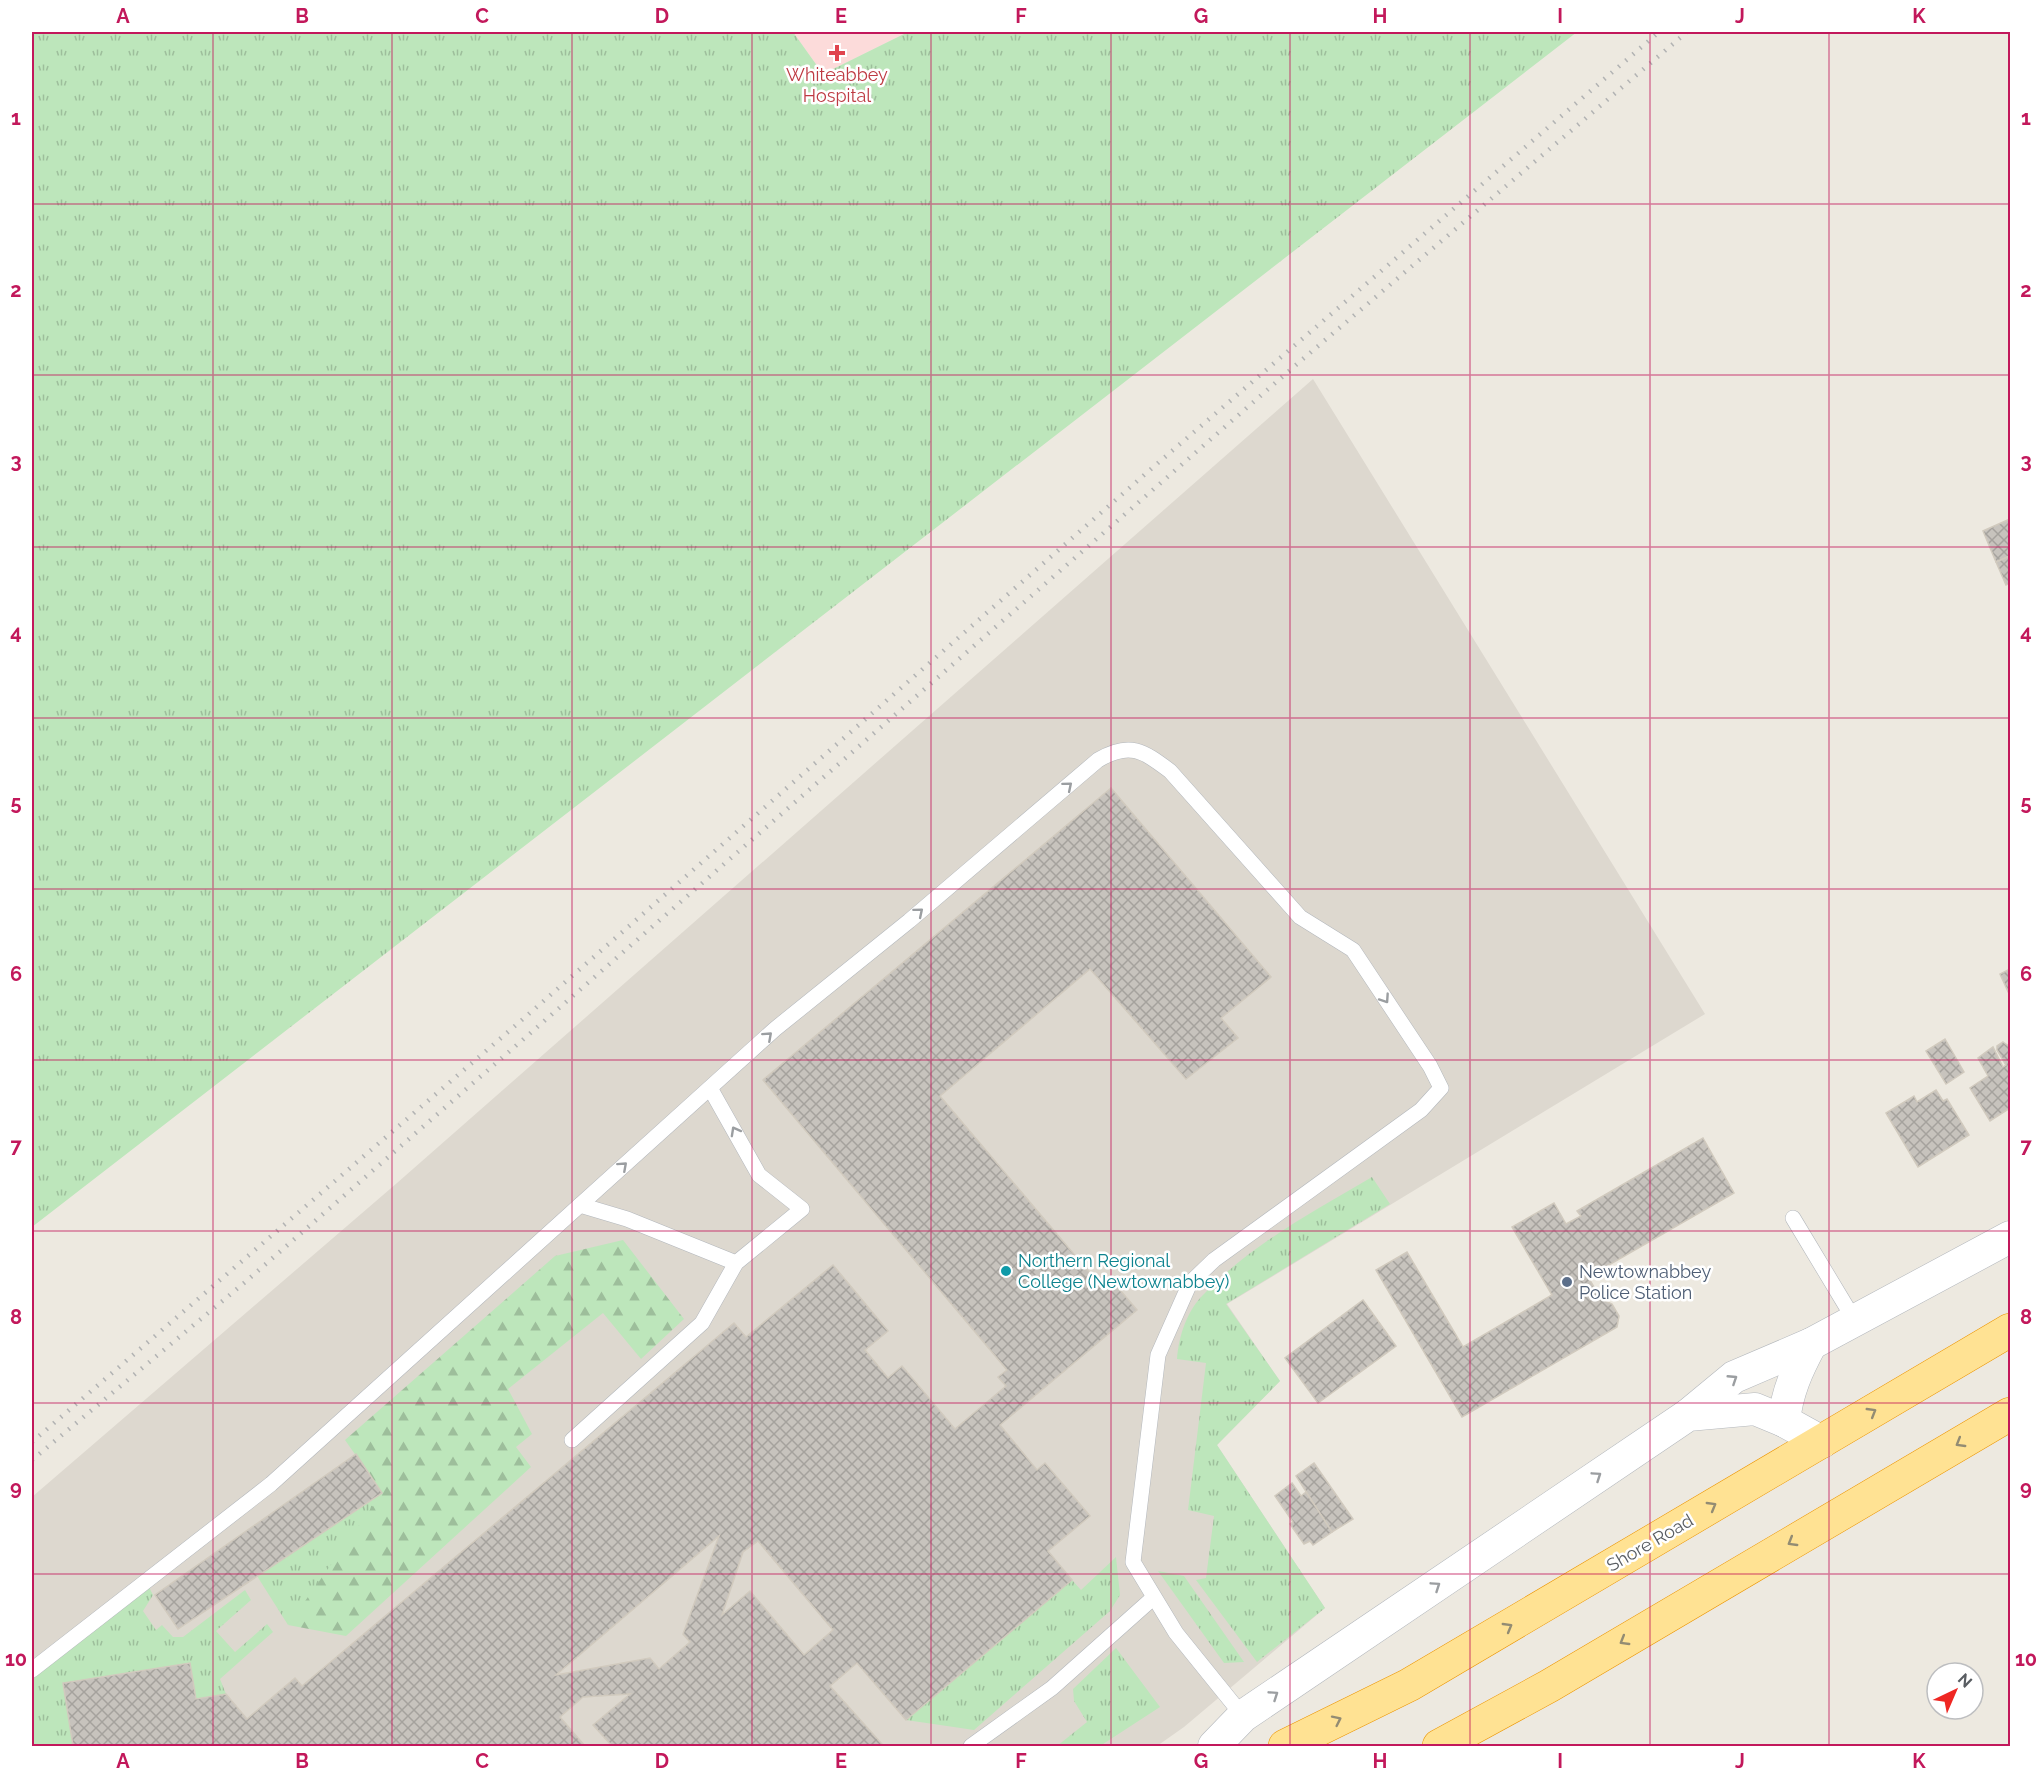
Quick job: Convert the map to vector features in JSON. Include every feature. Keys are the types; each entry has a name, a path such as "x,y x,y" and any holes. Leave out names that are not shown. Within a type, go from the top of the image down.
{"highway":[{"name":"Shore Road","path":"1285,1746 1409,1685 2010,1330"},
{"path":"1439,1746 1549,1686 2010,1414"}],"street":[{"path":"1214,1746 1243,1716 1688,1415 1734,1377 1811,1344 2010,1237"},
{"path":"1784,1421 1786,1400 1794,1376 1811,1344"},
{"path":"1688,1415 1755,1409 1784,1421 1822,1442"}],"lane":[{"path":"32,1670 271,1484 775,1029 909,921 1098,760 1115,750 1129,749 1146,753 1170,771 1300,917 1353,950 1430,1066 1441,1088 1421,1110 1214,1260 1190,1283 1158,1355 1133,1562 1176,1633 1243,1716"},
{"path":"572,1440 702,1323 736,1263 802,1209 759,1175 710,1088"},
{"path":"580,1205 627,1219 736,1263"},
{"path":"1793,1218 1854,1320"},
{"path":"971,1746 1052,1688 1153,1598"}],"shaded area":[{"name":"Whiteabbey Hospital","path":"793,32 908,32 823,74"},
{"path":"1313,379 1705,1014 1227,1304 1280,1381 1217,1445 1325,1608 1184,1727 1157,1746 32,1746 32,1497 397,1183"}],"green space":[{"path":"32,32 793,32 823,74 908,32 1577,32 32,1227"},
{"path":"1372,1177 1390,1204 1226,1304 1280,1381 1217,1445 1325,1608 1257,1662 1196,1580 1206,1578 1214,1516 1188,1510 1206,1363 1177,1359 1180,1341 1193,1307 1223,1275 1284,1229"},
{"path":"623,1240 684,1319 641,1359 603,1313 508,1389 532,1434 516,1447 531,1467 346,1636 288,1625 382,1493 345,1440 555,1256"},
{"path":"382,1493 312,1599 288,1625 257,1576"},
{"path":"1116,1557 1120,1595 1110,1611 974,1730 906,1720 1072,1580 1081,1590"},
{"path":"1158,1571 1184,1576 1244,1662 1224,1663"},
{"path":"146,1581 153,1595 143,1611 156,1630 162,1625 173,1637 183,1637 245,1590 251,1600 216,1631 235,1652 267,1624 273,1632 220,1679 226,1694 196,1699 190,1663 63,1683 73,1746 32,1746 32,1660"},
{"path":"1116,1648 1160,1707 1100,1746 1057,1746 1087,1722 1074,1701 1073,1689"}],"building":[{"path":"2010,519 2010,556 1996,562 1983,531"},
{"path":"2010,556 2010,583 2006,585 1996,562"},
{"name":"Northern Regional College (Newtownabbey)","path":"1111,788 1271,977 1221,1018 1238,1038 1186,1079 1090,969 940,1096 1100,1285 1109,1277 1137,1310 1000,1425 1037,1470 1045,1463 1090,1516 1048,1551 1072,1580 906,1720 857,1663 830,1686 882,1744 879,1746 612,1746 593,1725 630,1694 583,1697 560,1717 585,1746 73,1746 63,1683 190,1663 196,1699 226,1694 247,1719 295,1678 302,1686 734,1323 746,1337 833,1265 888,1331 865,1350 888,1378 902,1366 955,1429 1006,1386 998,1377 1007,1370 763,1080","holes":["719,1536 683,1634 690,1642 659,1669 650,1658 556,1675","758,1541 833,1630 804,1655 750,1591 722,1615 743,1552"]},
{"path":"2010,969 2010,996 2000,974"},
{"path":"1945,1039 1964,1072 1946,1084 1926,1051"},
{"path":"2003,1042 2010,1047 2010,1108 1990,1121 1970,1088 1988,1076 1978,1058 1993,1047 2003,1067 2006,1065 1997,1050 1997,1046"},
{"path":"1936,1090 1943,1101 1947,1099 1969,1135 1918,1167 1886,1113 1914,1096 1917,1102"},
{"name":"Newtownabbey Police Station","path":"1703,1138 1734,1193 1588,1277 1601,1299 1612,1304 1619,1316 1617,1327 1462,1417 1376,1270 1407,1252 1463,1347 1552,1295 1512,1227 1554,1203 1566,1224 1581,1216 1577,1211"},
{"path":"1363,1300 1396,1346 1318,1403 1285,1358"},
{"path":"356,1454 382,1493 178,1629 155,1595"},
{"path":"1314,1463 1353,1519 1332,1532 1296,1476"},
{"path":"1292,1483 1301,1496 1306,1492 1332,1532 1313,1545 1310,1541 1304,1544 1290,1524 1293,1522 1275,1496"}],"railway":[{"path":"32,1442 523,1019 1151,469 1659,32"},
{"path":"32,1460 244,1283 1297,364 1687,32"}],"place":[{"name":"Whiteabbey Hospital","path":"837,53"},
{"name":"Northern Regional College (Newtownabbey)","path":"1006,1271"},
{"name":"Newtownabbey Police Station","path":"1567,1282"}]}
